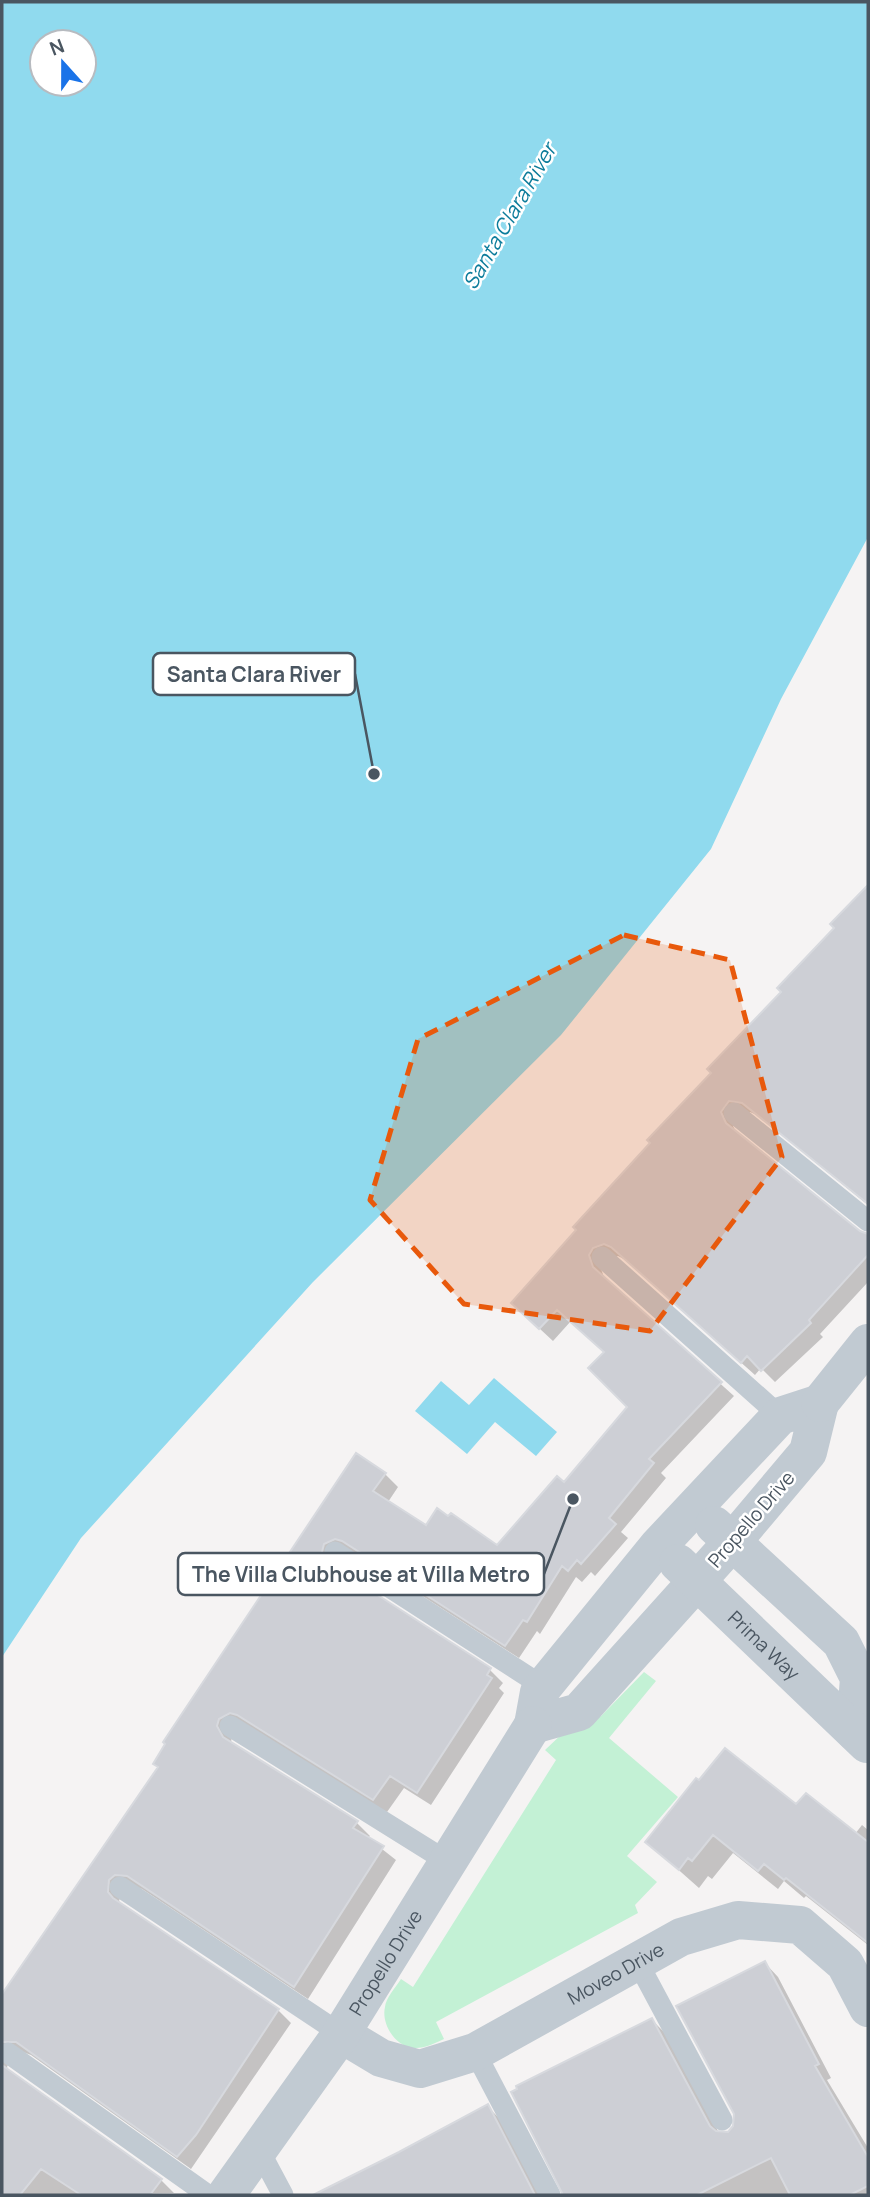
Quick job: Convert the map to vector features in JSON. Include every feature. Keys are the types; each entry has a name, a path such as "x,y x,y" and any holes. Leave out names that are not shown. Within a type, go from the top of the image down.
{"street":[{"name":"Propello Drive","path":"226,2195 341,2034 533,1725 539,1692 658,1546 780,1416 820,1403 861,1368"},
{"name":"Propello Drive","path":"533,1725 579,1712 733,1541 808,1452 820,1403"},
{"path":"694,1507 841,1642 859,1678 861,1738"},
{"name":"Prima Way","path":"658,1546 698,1580 861,1738"},
{"name":"Moveo Drive","path":"341,2034 380,2058 420,2069 475,2052 681,1937 738,1920 800,1925 845,1964 868,2008"}],"lane":[{"path":"734,1113 868,1222"},
{"path":"602,1257 780,1416"},
{"path":"335,1552 544,1687"},
{"path":"230,1726 448,1862"},
{"path":"120,1887 341,2034"},
{"path":"637,1961 722,2120"},
{"path":"475,2052 550,2195"},
{"path":"8,2053 208,2195"},
{"path":"259,2150 283,2195"}],"highlighted area":[{"path":"624,935 730,960 782,1157 650,1331 464,1304 370,1200 418,1039"}],"green space":[{"path":"644,1672 656,1681 609,1738 678,1797 627,1856 657,1882 635,1905 638,1913 436,2022 444,2039 417,2048 400,2043 387,2027 384,2014 387,2000 401,1979 413,1987 556,1760 545,1750 564,1732 601,1716"}],"water":[{"name":"Santa Clara River","path":"2,2 868,2 868,537 781,699 711,849 561,1035 313,1282 81,1538 2,1657"},
{"path":"494,1378 557,1432 536,1456 495,1422 467,1454 415,1411 441,1381 469,1405"}],"building":[{"path":"868,885 868,1204 742,1103 729,1101 721,1112 726,1123 860,1231 868,1234 868,1255 809,1320 811,1323 761,1371 747,1356 741,1363 611,1247 604,1244 593,1248 589,1255 593,1267 722,1382 649,1459 654,1463 609,1518 616,1524 581,1564 577,1560 568,1571 562,1566 527,1622 523,1620 505,1646 342,1541 335,1539 324,1544 322,1552 328,1563 491,1668 487,1675 492,1678 417,1793 390,1776 373,1800 237,1715 230,1713 219,1719 217,1726 223,1737 358,1821 353,1828 384,1846 294,1987 127,1876 115,1875 109,1880 108,1892 113,1898 279,2009 196,2135 177,2157 16,2042 2,2042 2,1994 158,1767 153,1764 165,1744 163,1742 356,1453 386,1473 373,1491 426,1525 437,1508 448,1516 451,1513 497,1545 557,1476 564,1482 627,1407 588,1368 604,1352 557,1310 539,1329 511,1303 576,1230 573,1227 650,1143 647,1140 711,1073 707,1069 781,992 777,988 834,928 830,924"},
{"path":"725,1748 796,1804 806,1793 868,1842 868,1943 786,1878 784,1880 764,1864 758,1871 713,1835 692,1861 688,1858 679,1870 645,1842 696,1778 699,1780"},
{"path":"765,1961 819,2064 815,2066 868,2157 868,2186 850,2195 790,2195 771,2158 697,2195 563,2195 511,2092 517,2089 516,2086 652,2018 710,2126 716,2131 728,2132 733,2126 734,2114 676,2006"},
{"path":"2,2065 162,2179 150,2195 81,2195 41,2169 20,2195 2,2195"},
{"path":"488,2104 535,2195 313,2195 399,2152"}],"place":[{"name":"Santa Clara River","path":"374,774"},
{"name":"The Villa Clubhouse at Villa Metro","path":"573,1499"}]}
